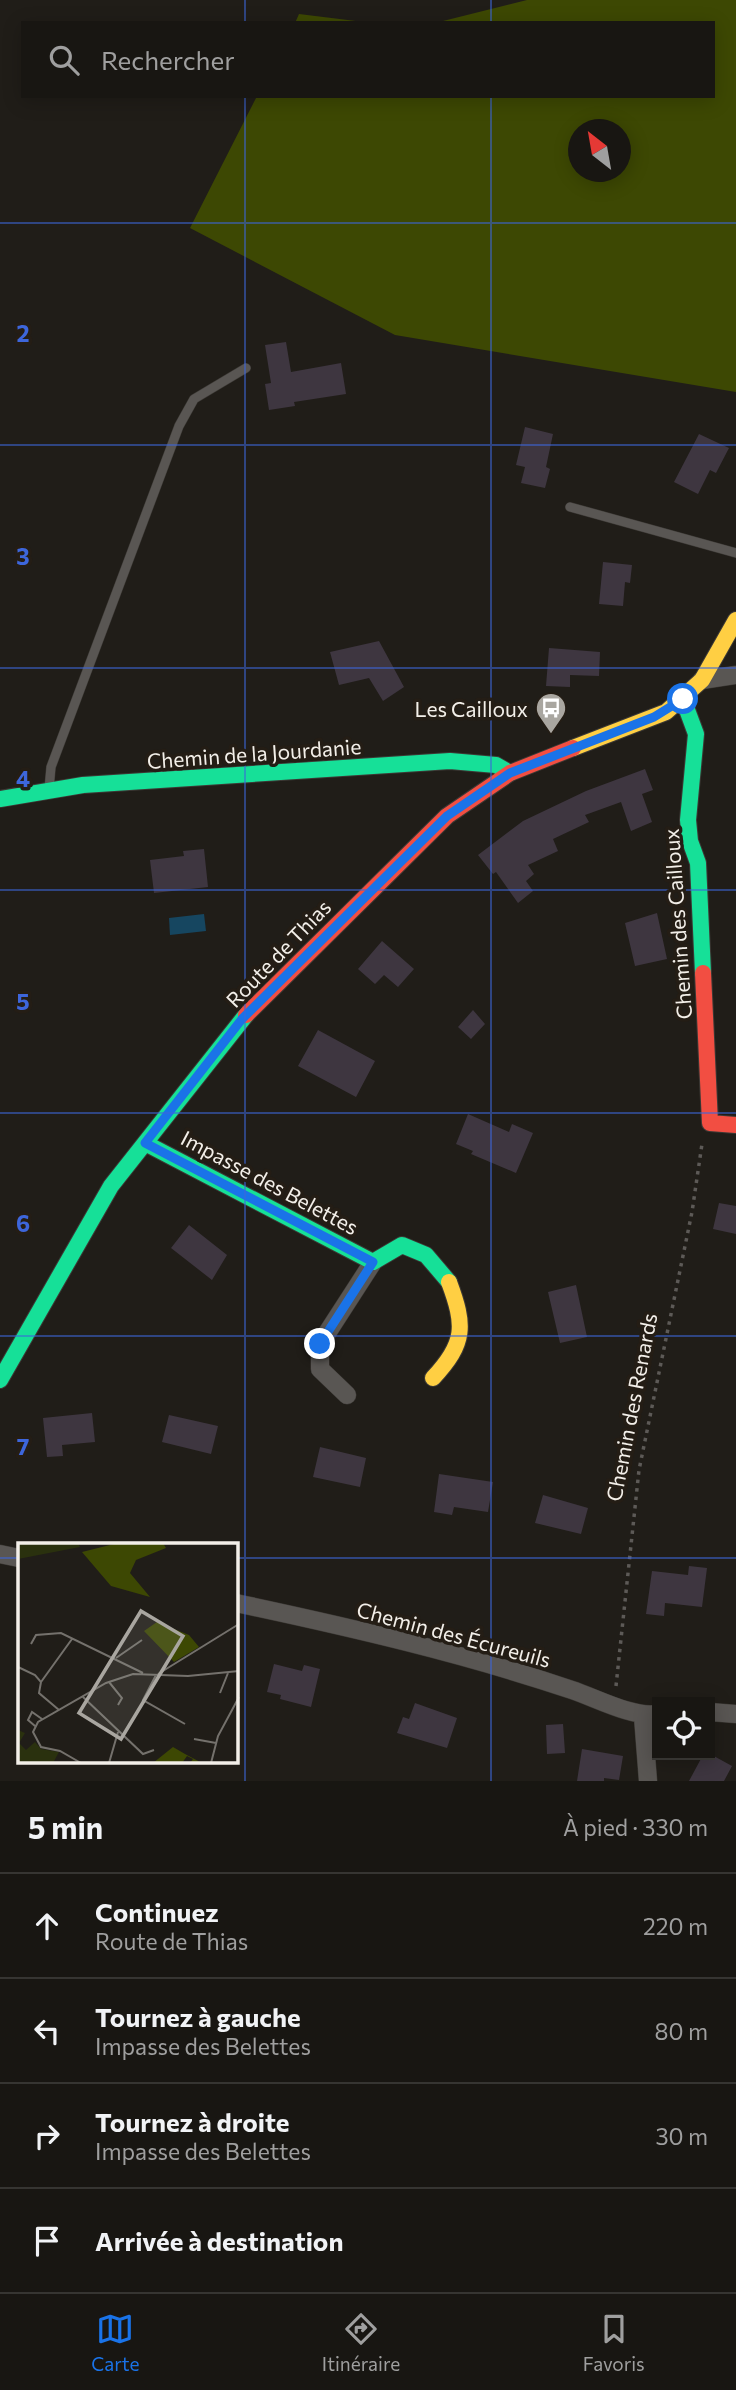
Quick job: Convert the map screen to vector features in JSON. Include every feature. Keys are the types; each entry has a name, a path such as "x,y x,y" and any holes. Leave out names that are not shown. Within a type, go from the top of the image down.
{"street":[{"name":"Route de Thias","path":"0,1380 111,1186 242,1019 364,895 447,816 510,773 654,717 683,699 702,680 736,620"},
{"path":"702,680 736,675"},
{"name":"Chemin des Cailloux","path":"683,699 695,720 696,744 689,837 698,863 710,1123"},
{"name":"Chemin de la Jourdanie","path":"0,799 83,785 450,761 496,765 510,773"},
{"path":"710,1123 736,1125"},
{"name":"Impasse des Belettes","path":"145,1143 373,1262"},
{"path":"347,1395 320,1369 320,1344 373,1262 402,1245 426,1255 447,1277 462,1317 452,1358 433,1378"},
{"path":"0,1554 18,1558"},
{"name":"Chemin des Écureuils","path":"238,1603 488,1662 650,1716"},
{"path":"715,1712 736,1714"},
{"path":"648,1781 650,1716"}],"lane":[{"path":"49,791 51,766 178,426 194,399 246,368"},
{"path":"570,507 736,553"}],"path":[{"name":"Chemin des Renards","path":"614,1704 639,1470 692,1212 698,1153 710,1123"}],"green space":[{"path":"527,0 736,0 736,392 395,335 190,228 256,98 715,98 715,21 443,21"},
{"path":"299,14 356,21 296,21"}],"water":[{"path":"204,914 206,931 170,935 169,918"}],"building":[{"path":"286,342 291,372 341,363 346,394 294,402 295,406 269,410 265,384 271,383 265,345"},
{"path":"525,427 553,434 546,467 550,469 545,488 521,483 525,467 516,465"},
{"path":"699,434 729,448 716,473 710,470 698,494 674,482"},
{"path":"603,562 632,565 630,583 625,582 623,606 599,604"},
{"path":"379,641 404,687 383,701 369,678 339,685 330,652"},
{"path":"549,648 600,652 599,676 570,675 570,687 546,686"},
{"path":"645,769 653,790 642,794 652,822 631,831 621,802 585,815 589,822 553,839 558,851 528,865 534,874 526,881 533,891 518,903 496,872 493,874 478,855 523,821 586,791"},
{"path":"204,849 208,887 154,893 150,860 184,856 183,851"},
{"path":"657,913 667,959 635,966 625,923"},
{"path":"382,941 414,969 398,987 384,975 375,984 358,969"},
{"path":"473,1010 485,1024 471,1039 458,1027"},
{"path":"318,1030 375,1061 356,1097 298,1066"},
{"path":"468,1114 509,1132 512,1124 533,1133 516,1173 471,1154 473,1151 456,1144"},
{"path":"719,1203 736,1206 736,1234 713,1229"},
{"path":"189,1225 227,1255 212,1280 171,1248"},
{"path":"576,1285 587,1337 560,1343 548,1292"},
{"path":"92,1413 95,1442 62,1445 63,1456 47,1457 43,1418"},
{"path":"169,1415 218,1426 211,1454 162,1442"},
{"path":"320,1447 366,1458 360,1487 313,1477"},
{"path":"439,1474 493,1482 488,1512 454,1507 452,1515 434,1512"},
{"path":"543,1495 588,1508 581,1534 535,1523"},
{"path":"689,1566 707,1568 702,1607 665,1603 664,1616 646,1614 652,1571 688,1575"},
{"path":"274,1664 302,1671 304,1665 320,1669 311,1707 280,1699 281,1695 267,1692"},
{"path":"415,1703 457,1718 447,1748 397,1733 403,1717 409,1719"},
{"path":"563,1724 565,1753 547,1754 546,1725"},
{"path":"582,1749 623,1756 619,1780 604,1778 604,1781 577,1781"},
{"path":"715,1757 732,1766 724,1781 689,1781 700,1760 715,1760"}],"traffic: fast":[{"path":"683,699 696,734 688,820 690,841 698,863 703,973"},
{"path":"0,799 83,785 450,761 496,765 510,773"},
{"path":"0,1380 111,1186 246,1015"},
{"path":"145,1143 373,1262 402,1245 426,1255 449,1282"}],"traffic: slow":[{"path":"573,748 666,712 702,680 736,620"},
{"path":"433,1378 452,1354 459,1333 458,1310 449,1282"}],"traffic: jam":[{"path":"246,1015 447,816 510,773 573,748"},
{"path":"703,973 710,1123 736,1125"}],"place":[{"name":"Les Cailloux","path":"551,735"}],"route":[{"path":"320,1344 373,1262 145,1143 242,1019 393,866 447,816 510,773 666,712 683,699"}]}
